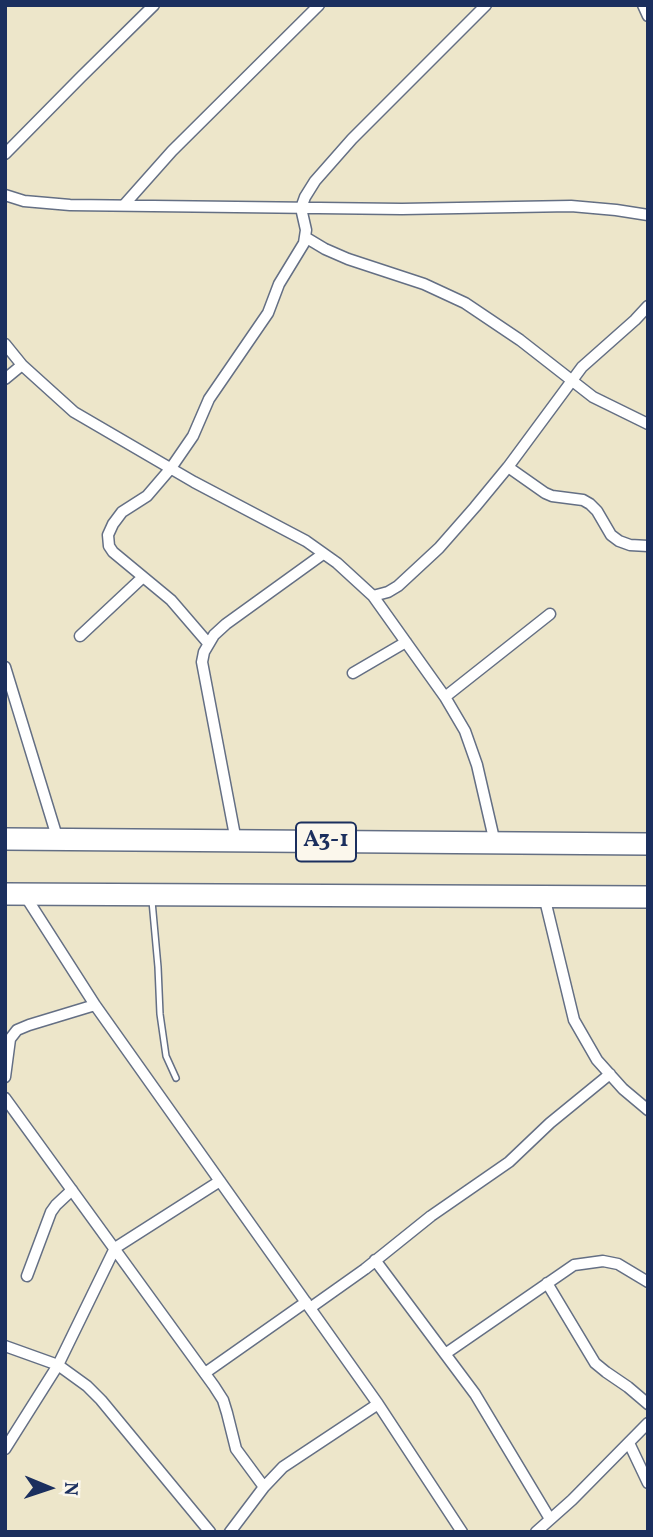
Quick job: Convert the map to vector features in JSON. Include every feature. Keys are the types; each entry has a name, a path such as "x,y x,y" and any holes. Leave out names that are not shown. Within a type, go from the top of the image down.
{"highway":[{"name":"A3-1","path":"5,839 648,844"},
{"name":"A3-1","path":"15,894 648,897"}],"street":[{"path":"5,154 155,5"},
{"path":"124,205 172,151 319,5"},
{"path":"208,643 171,600 113,552 107,541 108,535 122,512 147,496 171,468 192,436 209,400 268,313 279,284 304,243 306,230 301,208 315,181 352,138 486,5"},
{"path":"643,5 648,16"},
{"path":"5,195 24,201 69,205 402,209 571,206 648,215"},
{"path":"305,237 348,259 424,284 465,303 520,340 593,397 648,424"},
{"path":"373,596 388,593 439,548 508,467 582,367 648,306"},
{"path":"5,344 22,365 74,412 306,541 373,596 445,697 465,731 477,765 495,843"},
{"path":"5,379 22,365"},
{"path":"508,467 552,496 583,499 597,511 611,535 620,541 630,545 648,546"},
{"path":"236,841 202,662 204,652 208,643 226,624 323,554"},
{"path":"80,636 143,577"},
{"path":"445,697 550,614"},
{"path":"353,673 406,642"},
{"path":"5,667 58,840"},
{"path":"15,894 378,1404 463,1532"},
{"path":"544,896 574,1020 597,1059 623,1089 647,1107"},
{"path":"5,1077 10,1039 17,1030 95,1005"},
{"path":"205,1373 375,1261 430,1216 509,1162 550,1123 610,1074"},
{"path":"5,1098 223,1400 236,1449 264,1487"},
{"path":"5,1449 58,1365 114,1248 220,1181"},
{"path":"27,1276 51,1212 72,1190"},
{"path":"375,1261 475,1394 550,1519"},
{"path":"445,1354 574,1265 603,1261 618,1264 648,1282"},
{"path":"547,1283 595,1363 648,1404"},
{"path":"5,1346 58,1365 87,1386 210,1532"},
{"path":"230,1532 283,1467 378,1404"},
{"path":"536,1532 572,1500 648,1423"},
{"path":"629,1443 648,1483"}],"lane":[{"path":"151,895 160,1014 166,1056 176,1078"}]}
